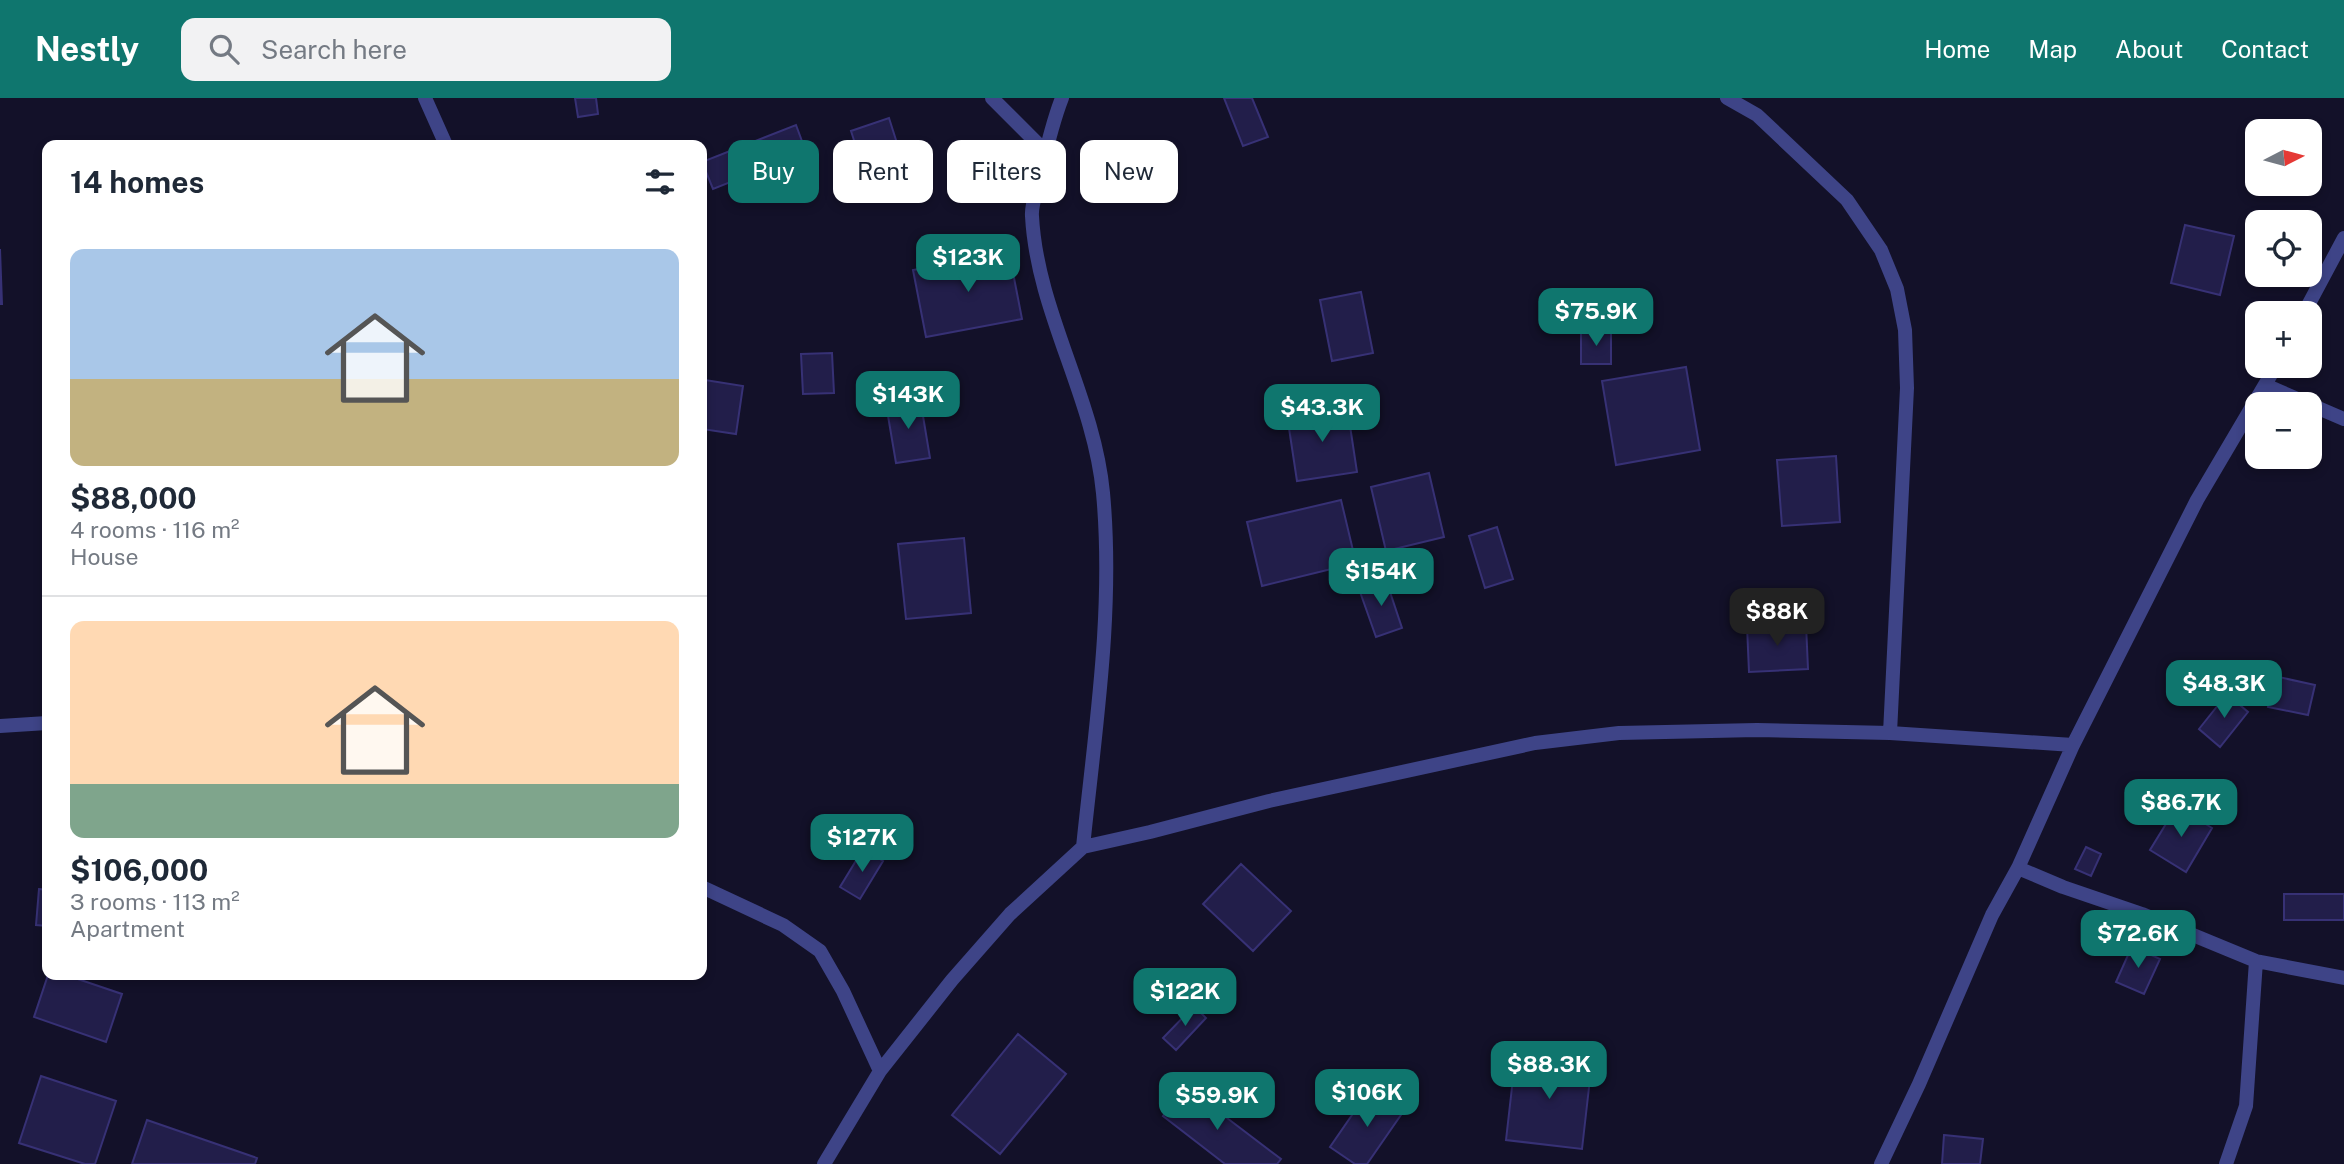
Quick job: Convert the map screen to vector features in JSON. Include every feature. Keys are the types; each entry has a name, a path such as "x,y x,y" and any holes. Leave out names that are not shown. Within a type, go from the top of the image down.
{"street":[{"path":"425,98 444,140"},
{"path":"992,98 1034,140"},
{"path":"1048,140 1062,98"},
{"path":"1727,98 1757,115 1847,200 1881,250 1897,289 1905,330 1907,388 1891,733"},
{"path":"1033,203 1031,213 1039,272 1091,432 1102,488 1107,546 1106,613 1083,847"},
{"path":"2310,301 2344,238"},
{"path":"1881,1164 1919,1084 1992,915 2018,868 2073,746 2197,500 2269,378"},
{"path":"2265,385 2344,419"},
{"path":"0,726 42,723"},
{"path":"824,1164 880,1071 952,980 1010,914 1083,847 1269,801 1535,743 1619,733 1757,730 1891,733 2073,746"},
{"path":"2018,868 2063,887 2142,914 2256,961 2344,978"},
{"path":"707,889 783,925 820,951 843,991 880,1071"},
{"path":"2226,1164 2246,1105 2256,961"}],"building":[{"path":"575,98 596,98 598,114 578,117"},
{"path":"1224,98 1252,98 1268,137 1243,146"},
{"path":"889,118 896,140 854,140 851,131"},
{"path":"796,125 802,140 758,140"},
{"path":"728,152 728,183 713,189 707,174 707,160"},
{"path":"2185,225 2234,236 2220,295 2171,283"},
{"path":"0,249 2,304 0,304"},
{"path":"1009,252 1022,319 926,337 913,270"},
{"path":"1361,292 1373,353 1332,361 1320,300"},
{"path":"1581,331 1611,332 1611,364 1581,364"},
{"path":"832,353 834,393 803,394 801,354"},
{"path":"1686,367 1700,450 1616,465 1602,381"},
{"path":"707,380 743,386 736,434 707,430"},
{"path":"920,398 930,458 896,463 886,404"},
{"path":"1347,406 1357,472 1297,481 1287,415"},
{"path":"1836,456 1840,522 1782,526 1777,460"},
{"path":"1429,473 1444,537 1386,551 1371,487"},
{"path":"1341,500 1356,563 1262,586 1247,522"},
{"path":"1497,527 1513,579 1485,588 1469,536"},
{"path":"964,538 971,613 906,619 898,544"},
{"path":"1386,580 1402,628 1376,637 1359,589"},
{"path":"1806,624 1808,669 1749,672 1747,626"},
{"path":"2274,676 2315,685 2308,715 2268,707"},
{"path":"2227,694 2248,712 2220,747 2199,729"},
{"path":"2177,806 2212,828 2186,872 2150,850"},
{"path":"2086,847 2101,854 2091,876 2075,869"},
{"path":"863,849 883,861 860,899 840,887"},
{"path":"1241,864 1291,911 1253,951 1203,904"},
{"path":"39,889 42,889 42,926 36,925"},
{"path":"2284,894 2344,894 2344,920 2284,920"},
{"path":"2132,946 2160,959 2144,994 2116,982"},
{"path":"46,980 81,980 122,994 106,1042 34,1017"},
{"path":"1194,1006 1206,1018 1176,1050 1163,1038"},
{"path":"1018,1034 1066,1074 1000,1154 952,1115"},
{"path":"1516,1052 1592,1061 1582,1149 1506,1140"},
{"path":"41,1076 116,1101 95,1164 85,1164 19,1143"},
{"path":"1185,1086 1281,1159 1277,1164 1225,1164 1163,1116"},
{"path":"1370,1089 1403,1112 1367,1164 1355,1164 1330,1147"},
{"path":"147,1120 257,1158 255,1164 132,1164"},
{"path":"1944,1135 1983,1139 1980,1164 1942,1164"}]}
